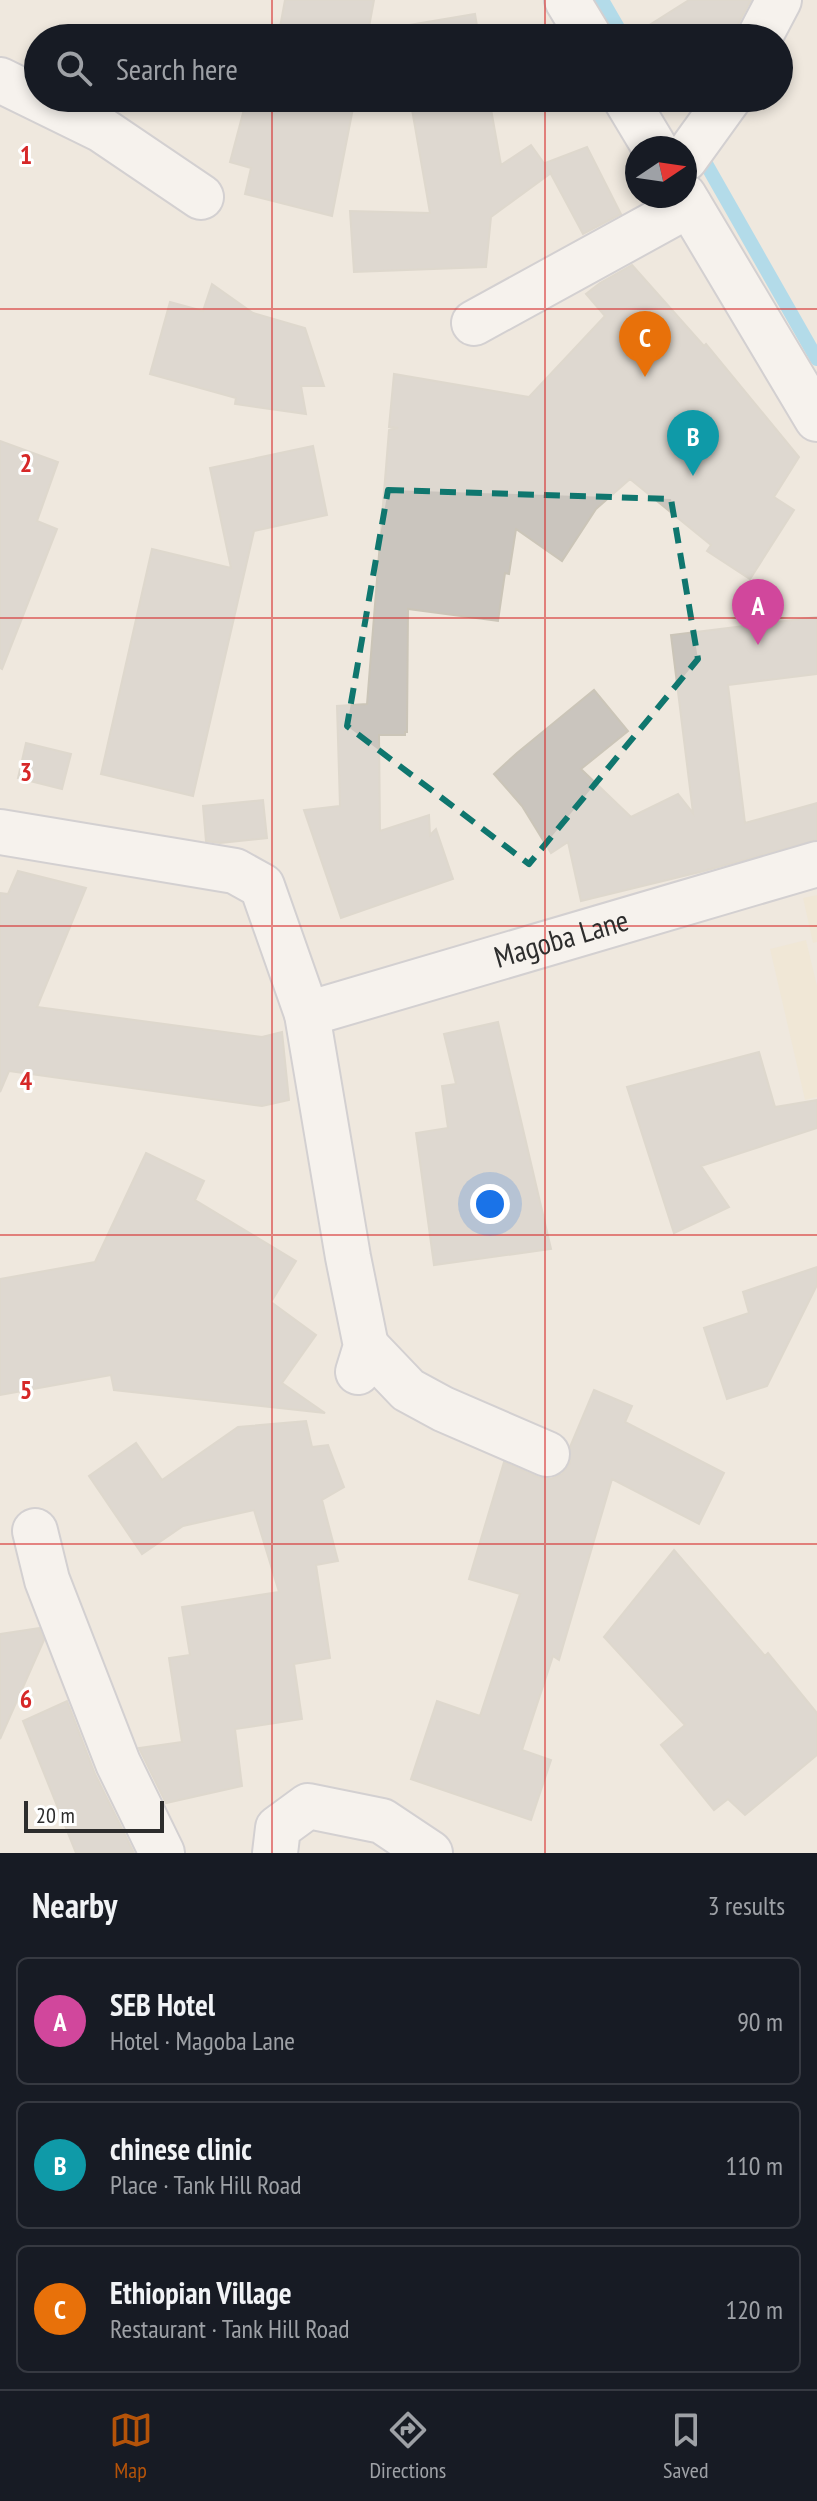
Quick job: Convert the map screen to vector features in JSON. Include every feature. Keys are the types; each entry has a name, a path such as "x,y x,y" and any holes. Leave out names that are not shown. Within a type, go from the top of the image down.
{"street":[{"path":"567,0 582,24"},
{"path":"766,24 779,0"},
{"path":"0,80 24,92"},
{"path":"65,112 102,130 201,197"},
{"path":"633,112 648,136"},
{"path":"697,142 719,112"},
{"path":"474,323 672,208"},
{"path":"691,208 817,419"},
{"path":"0,832 235,871 262,886 307,1014 362,1359 443,1409 547,1454"},
{"name":"Magoba Lane","path":"307,1014 817,864"},
{"path":"35,1531 47,1580 118,1763 162,1853"},
{"path":"275,1853 278,1828 308,1806 382,1821 430,1853"}],"highlighted area":[{"path":"388,490 671,499 698,659 529,864 347,726"}],"shaded area":[{"path":"817,895 817,942 813,943 803,898"},
{"path":"806,940 817,986 817,1097 805,1100 770,949"}],"building":[{"path":"285,0 374,0 370,24 281,24"},
{"path":"689,0 751,0 738,24 651,24"},
{"path":"475,14 477,24 415,24"},
{"path":"243,112 352,112 332,216 245,194 251,168 230,162"},
{"path":"412,112 492,112 501,165 531,145 551,173 491,217 486,267 354,272 350,211 430,213"},
{"path":"587,147 621,214 583,234 545,163"},
{"path":"632,265 704,346 706,344 799,457 774,497 794,510 750,579 707,551 711,545 630,479 596,509 562,561 516,529 498,621 408,609 407,732 405,735 379,735 380,831 429,815 430,835 436,829 453,879 341,918 304,810 340,806 337,706 367,704 389,430 398,428 389,427 394,374 529,397 605,316 586,294"},
{"path":"212,284 253,313 305,328 324,386 301,386 306,414 235,404 236,398 150,374 170,302 203,311"},
{"path":"0,441 58,462 37,521 57,529 2,669 0,668"},
{"path":"313,446 327,515 254,531 193,796 101,774 152,549 231,568 210,468"},
{"path":"817,617 817,674 728,685 745,823 817,803 817,840 581,901 568,842 551,853 522,806 494,774 594,690 628,731 581,769 631,817 678,794 693,813 671,635"},
{"path":"26,743 71,754 62,789 18,778"},
{"path":"263,800 267,838 220,843 206,841 203,806"},
{"path":"18,871 86,888 37,1007 262,1037 282,1032 289,1100 262,1106 9,1071 0,1092 0,893 8,894"},
{"path":"498,1022 551,1249 434,1265 416,1133 448,1128 442,1086 456,1084 444,1034"},
{"path":"759,1052 775,1107 817,1100 817,1128 701,1166 729,1207 674,1233 627,1087"},
{"path":"146,1153 204,1181 195,1200 296,1261 271,1302 316,1335 282,1383 325,1413 114,1390 111,1375 0,1395 0,1279 95,1262"},
{"path":"817,1267 817,1285 767,1386 727,1399 704,1328 749,1313 743,1292"},
{"path":"594,1390 632,1406 625,1422 724,1473 699,1524 612,1479 559,1660 553,1656 522,1750 551,1760 531,1820 411,1779 437,1701 480,1716 520,1594 469,1579 504,1462 538,1477 551,1479 562,1474 570,1463 570,1447"},
{"path":"306,1421 312,1447 328,1445 344,1487 322,1500 338,1561 316,1565 330,1658 294,1664 302,1719 235,1729 242,1786 166,1803 139,1748 182,1742 169,1658 190,1655 182,1607 279,1592 254,1510 183,1526 142,1554 89,1476 136,1443 162,1480 238,1427"},
{"path":"674,1550 765,1656 768,1653 817,1713 817,1755 745,1815 728,1799 714,1810 661,1745 685,1725 604,1637"},
{"path":"39,1628 44,1640 0,1739 0,1634"},
{"path":"67,1701 95,1774 134,1853 76,1853 23,1721"}],"waterway":[{"path":"602,0 616,24"},
{"path":"705,162 817,359"}],"place":[{"name":"Ethiopian Village","path":"645,377"},
{"name":"chinese clinic","path":"693,476"},
{"name":"SEB Hotel","path":"758,645"}]}
